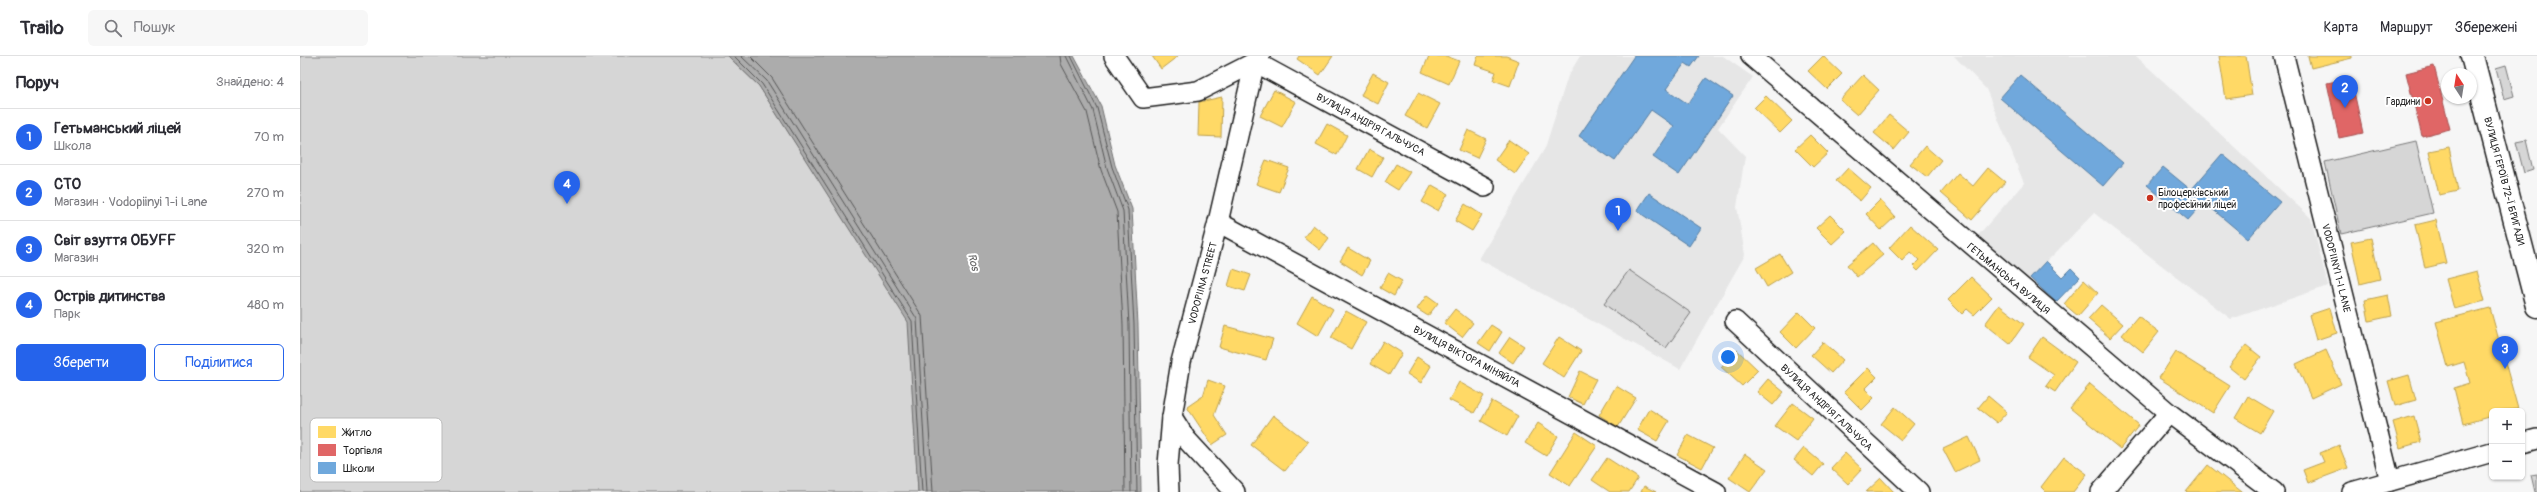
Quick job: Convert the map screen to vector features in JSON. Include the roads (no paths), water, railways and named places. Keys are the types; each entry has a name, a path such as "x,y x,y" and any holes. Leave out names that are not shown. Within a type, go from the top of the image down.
{"main road":[{"name":"ВУЛИЦЯ ГЕРОЇВ 72-Ї БРИГАДИ","path":"2472,56 2537,306"}],"street":[{"path":"1114,56 1143,98 1198,91 1257,59"},
{"name":"ГЕТЬМАНСЬКА ВУЛИЦЯ","path":"1751,56 2169,413 2274,492"},
{"name":"VODOPIINYI 1-I LANE","path":"2284,56 2390,480"},
{"name":"ВУЛИЦЯ АНДРІЯ ГАЛЬЧУСА","path":"1257,59 1486,187"},
{"name":"VODOPIINA STREET","path":"1169,492 1168,465 1172,417 1181,362 1218,222 1257,59"},
{"name":"ВУЛИЦЯ ВІКТОРА МІНЯЙЛА","path":"1218,222 1716,492"},
{"name":"ВУЛИЦЯ АНДРІЯ ГАЛЬЧУСА","path":"1735,321 1919,492"},
{"path":"2101,492 2169,413"},
{"path":"1172,417 1186,439 1235,492"},
{"path":"2525,442 2537,438"},
{"path":"2352,492 2489,453"}],"water":[{"name":"Ros","path":"728,56 1074,56 1101,106 1115,165 1132,209 1138,325 1141,492 918,492 908,322 759,86"}],"place":[{"name":"Гардини","path":"2428,101"},
{"name":"СТО","path":"2345,108"},
{"name":"Білоцерківський професійний ліцей","path":"2150,198"},
{"name":"Острів дитинства","path":"567,204"},
{"name":"Гетьманський ліцей","path":"1618,231"},
{"name":"Світ взуття ОБУFF","path":"2505,369"}]}
